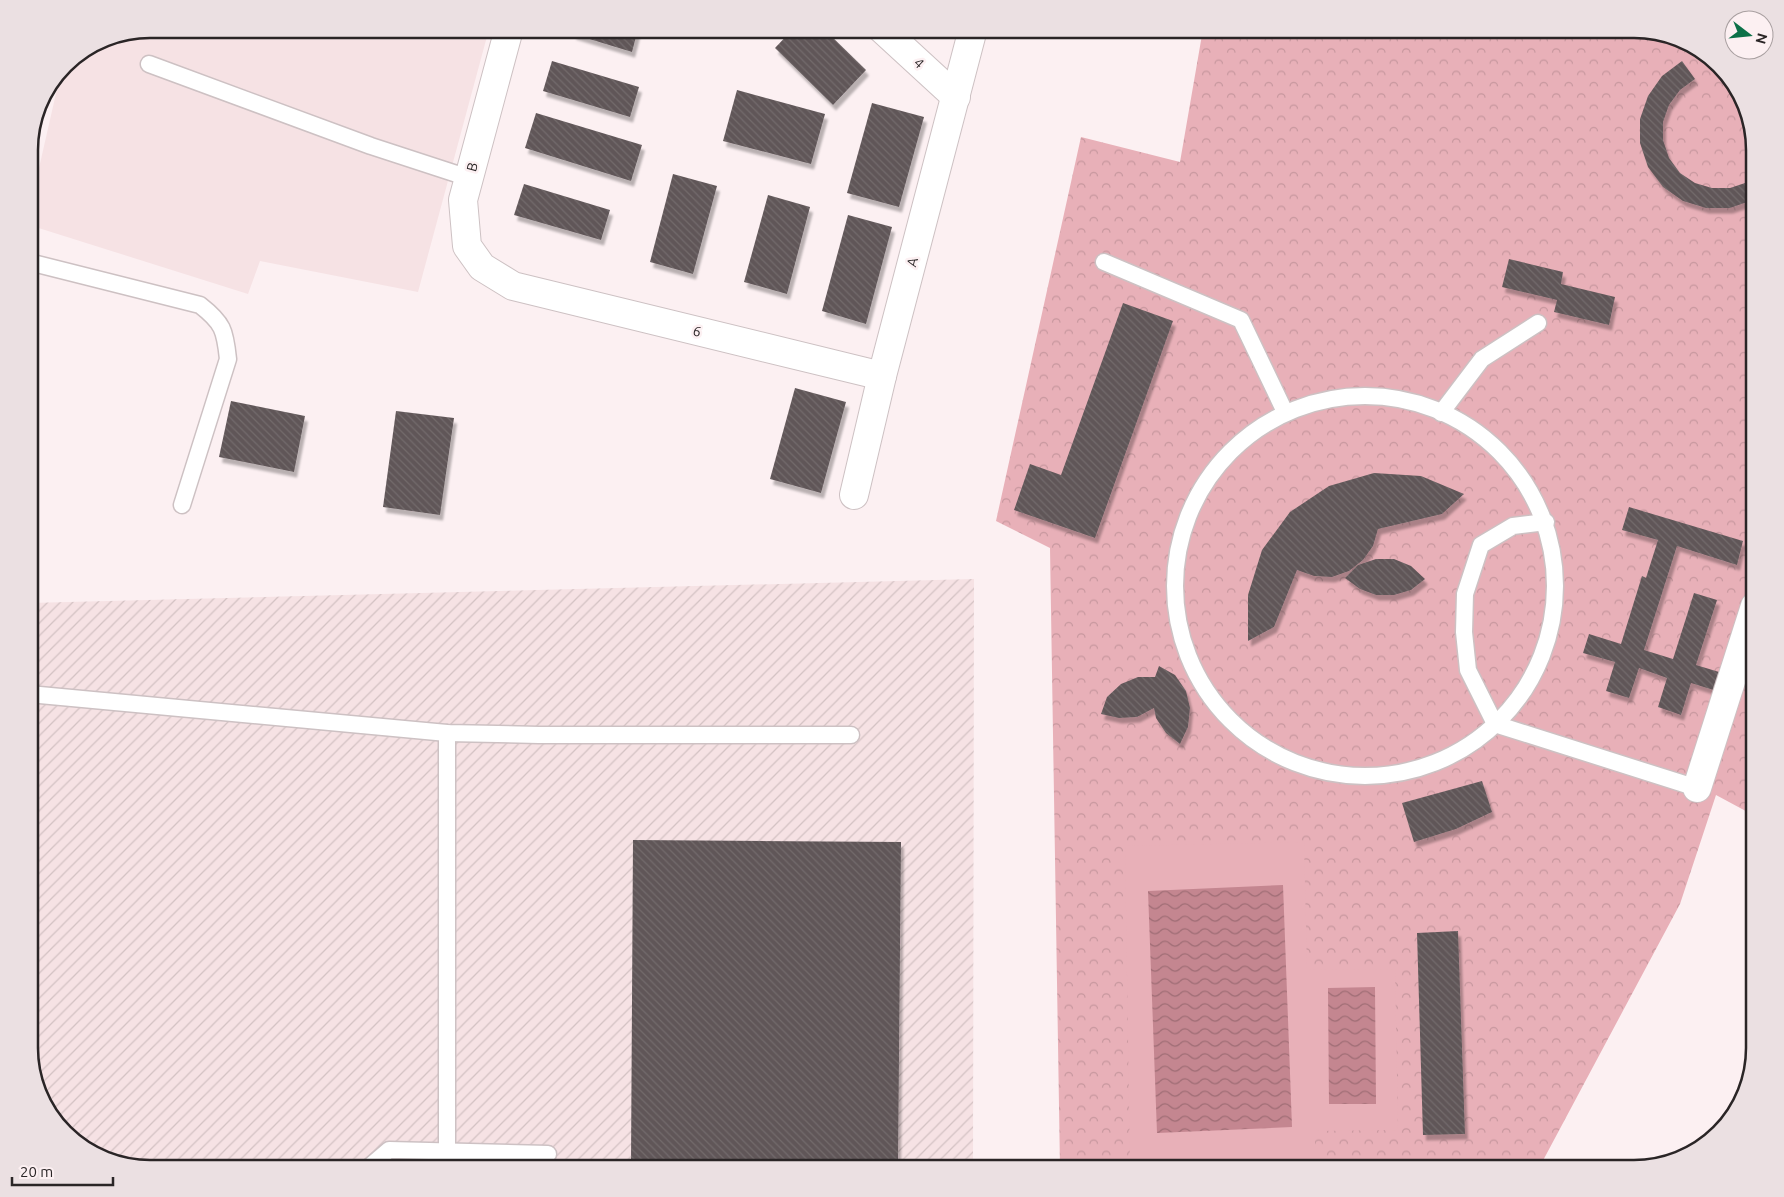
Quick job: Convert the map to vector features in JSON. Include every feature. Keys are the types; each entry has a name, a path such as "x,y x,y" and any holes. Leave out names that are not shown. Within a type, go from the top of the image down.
{"street":[{"name":"B","path":"507,38 463,200 467,246 482,267 513,286"},
{"name":"4","path":"892,38 956,97"},
{"name":"A","path":"854,495 882,376 971,38"},
{"name":"6","path":"513,286 882,376"},
{"path":"1697,788 1746,634"}],"lane":[{"path":"149,64 371,146 469,178"},
{"path":"1104,262 1241,320 1285,412"},
{"path":"38,264 200,305 218,319 225,334 228,358 182,505"},
{"path":"1441,412 1482,359 1538,323"},
{"path":"1348,395 1413,400 1472,426 1520,472 1546,522 1556,579 1550,635 1527,688 1495,724 1440,763 1382,777 1324,773 1269,752 1223,714 1191,664 1176,607 1178,548 1199,492 1236,445 1285,412 1348,395"},
{"path":"1546,522 1513,526 1481,545 1465,594 1464,632 1468,670 1495,724 1697,788"},
{"path":"38,695 447,733 538,735 851,735"},
{"path":"447,733 447,1151"},
{"path":"377,1160 389,1150 548,1154"}],"shaded area":[{"path":"135,38 487,38 418,292 260,261 248,294 38,228 38,172 58,85 70,70 87,56 114,43"},
{"path":"974,579 973,1160 150,1160 114,1154 87,1141 65,1121 53,1103 41,1076 38,1055 38,603"}],"green space":[{"path":"1201,38 1649,38 1670,43 1697,56 1714,70 1723,81 1738,107 1746,135 1746,811 1716,795 1680,904 1543,1160 1060,1160 1050,548 996,521 1081,137 1180,162"},
{"path":"1304,842 1307,970 1395,969 1398,1130 1315,1131 1315,1159 1130,1160 1125,846"}],"water":[{"path":"1283,885 1292,1127 1157,1133 1148,891"},
{"path":"1375,987 1376,1104 1329,1104 1328,988"}],"building":[{"path":"586,38 636,38 632,52"},
{"path":"784,38 833,38 866,70 833,105 775,48"},
{"path":"552,61 639,87 630,117 543,91"},
{"path":"1682,61 1695,79 1680,90 1669,105 1663,122 1663,140 1669,158 1680,173 1695,183 1712,188 1730,188 1746,183 1746,202 1730,208 1706,208 1683,201 1663,187 1648,167 1640,143 1640,119 1648,96 1662,76"},
{"path":"737,90 825,114 811,164 723,141"},
{"path":"872,103 924,117 899,207 847,193"},
{"path":"536,113 642,145 631,181 525,148"},
{"path":"673,174 717,186 693,274 650,262"},
{"path":"524,184 610,210 601,240 514,215"},
{"path":"768,195 810,207 787,294 744,282"},
{"path":"848,215 892,227 866,324 822,311"},
{"path":"1509,259 1563,272 1561,284 1615,297 1609,325 1554,312 1557,300 1502,287"},
{"path":"1123,303 1173,321 1095,538 1014,510 1030,464 1061,475"},
{"path":"795,388 846,402 821,493 770,479"},
{"path":"231,401 305,416 294,472 219,457"},
{"path":"396,411 454,418 440,515 383,507"},
{"path":"1374,473 1421,476 1464,494 1442,514 1378,529 1373,546 1363,560 1349,571 1332,577 1314,576 1297,570 1274,627 1248,641 1248,595 1262,550 1290,512 1329,486"},
{"path":"1629,507 1743,541 1737,565 1677,546 1644,650 1673,659 1694,593 1717,600 1696,665 1729,675 1723,693 1691,683 1681,715 1658,707 1667,678 1639,668 1629,698 1606,691 1615,662 1583,653 1589,634 1621,644 1642,576 1646,578 1658,540 1622,530"},
{"path":"1376,559 1394,559 1411,566 1425,579 1411,590 1394,595 1376,595 1360,589 1345,578 1358,565"},
{"path":"1159,666 1175,675 1186,691 1190,708 1188,727 1180,744 1166,733 1156,718 1154,708 1137,717 1119,718 1101,714 1107,697 1121,684 1138,677 1155,677"},
{"path":"1482,781 1492,812 1456,829 1414,842 1402,803"},
{"path":"633,840 901,842 898,1160 631,1160"},
{"path":"1458,931 1465,1134 1423,1135 1417,933"}]}
